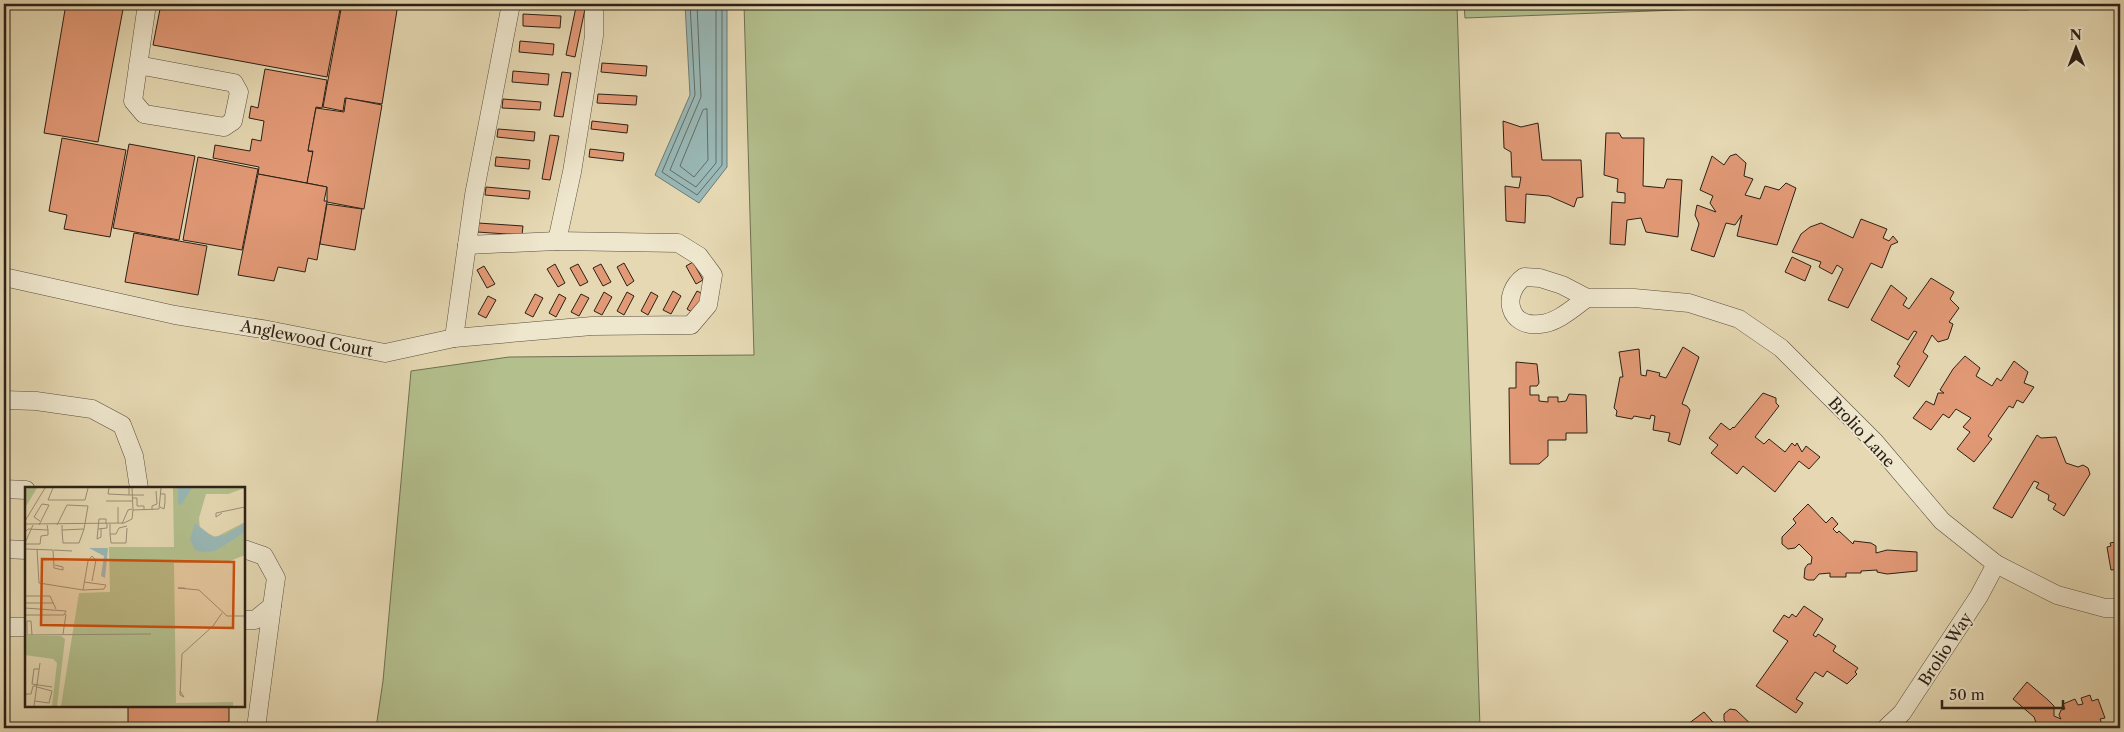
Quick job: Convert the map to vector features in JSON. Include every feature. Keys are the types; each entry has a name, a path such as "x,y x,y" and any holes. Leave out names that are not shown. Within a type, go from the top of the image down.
{"street":[{"path":"138,65 234,83 239,92 233,122 224,127 144,114 133,101 146,4"},
{"path":"454,338 467,245 511,4"},
{"path":"557,241 572,172 594,36 594,4"},
{"name":"Anglewood Court","path":"4,277 175,315 268,330 386,353 454,338 592,326 691,325 708,305 713,275 700,256 678,243 557,241 467,245"},
{"name":"Brolio Lane","path":"1587,298 1634,298 1689,304 1739,319 1781,348 1874,442 1942,521 1996,564 2057,595 2105,608 2120,608"},
{"path":"4,400 36,401 92,409 122,425 134,456 139,487"},
{"path":"4,489 25,490"},
{"path":"4,549 25,550"},
{"path":"245,550 264,556 276,578 256,728"},
{"name":"Brolio Way","path":"1886,728 1902,713 1979,596 1996,564"},
{"path":"245,620 255,620 272,606"},
{"path":"4,627 25,627"}],"green space":[{"path":"744,4 1457,4 1480,728 376,728 383,681 411,371 509,357 754,355"},
{"path":"1464,4 2041,4 2028,10 1731,8 1465,18"}],"water":[{"path":"685,4 727,4 727,167 699,203 655,175 690,95"}],"building":[{"path":"66,4 124,4 98,142 44,133"},
{"path":"161,4 341,4 327,77 153,45"},
{"path":"342,4 398,4 382,104 345,98 343,111 323,107"},
{"path":"576,7 585,9 575,57 566,55"},
{"path":"523,14 561,16 560,28 523,26"},
{"path":"520,41 554,44 553,55 519,52"},
{"path":"602,63 647,66 646,76 601,72"},
{"path":"265,69 327,80 322,108 316,107 308,151 313,152 307,183 258,174 259,167 213,158 215,145 250,151 252,139 261,141 264,121 249,118 251,106 258,108"},
{"path":"513,71 549,74 548,85 512,82"},
{"path":"562,72 571,73 563,117 554,116"},
{"path":"598,94 637,96 636,105 597,103"},
{"path":"346,98 382,105 364,209 327,202 327,187 307,183 313,151 308,151 316,108 344,112"},
{"path":"503,99 541,102 540,110 502,108"},
{"path":"592,121 628,125 627,133 591,129"},
{"path":"1503,121 1521,127 1538,123 1542,160 1581,160 1583,197 1577,198 1574,207 1549,196 1526,194 1525,223 1506,221 1505,186 1519,188 1521,177 1512,177 1511,152 1504,148"},
{"path":"498,129 535,132 534,141 497,137"},
{"path":"1606,133 1619,133 1622,138 1644,138 1643,186 1664,188 1667,179 1682,180 1678,237 1646,232 1641,218 1627,220 1625,245 1610,244 1612,202 1625,203 1625,193 1617,192 1618,179 1604,175"},
{"path":"550,135 559,136 550,180 542,179"},
{"path":"62,138 126,150 110,237 64,229 67,215 49,211"},
{"path":"129,144 195,156 179,240 113,228"},
{"path":"590,149 624,153 623,161 589,157"},
{"path":"1736,154 1746,163 1744,176 1753,179 1745,195 1760,199 1765,186 1779,190 1786,183 1796,188 1777,245 1737,236 1742,215 1735,225 1726,223 1714,257 1691,250 1699,224 1695,215 1697,205 1716,212 1710,203 1713,196 1700,190 1712,156 1724,165 1730,156"},
{"path":"198,157 258,169 242,250 183,240"},
{"path":"496,157 530,160 529,169 495,166"},
{"path":"258,174 327,187 324,201 327,201 317,260 308,258 305,272 278,267 274,281 238,275"},
{"path":"486,187 530,191 529,199 485,195"},
{"path":"327,204 362,209 355,250 320,244"},
{"path":"1861,219 1887,229 1883,238 1889,241 1893,236 1898,242 1891,245 1882,268 1871,263 1848,308 1828,300 1843,269 1837,265 1832,274 1819,267 1821,262 1792,252 1801,234 1810,227 1821,223 1853,238"},
{"path":"478,223 523,226 522,235 477,232"},
{"path":"134,233 207,246 198,295 125,282"},
{"path":"1792,257 1811,266 1805,281 1785,272"},
{"path":"693,262 703,280 696,284 686,266"},
{"path":"624,263 634,281 627,286 617,267"},
{"path":"555,264 565,283 558,287 547,269"},
{"path":"578,264 588,282 580,286 570,268"},
{"path":"601,264 611,282 603,286 593,268"},
{"path":"484,266 495,284 487,288 477,270"},
{"path":"1931,278 1954,292 1950,299 1959,308 1949,322 1953,324 1948,339 1938,342 1932,335 1923,352 1928,356 1909,387 1894,376 1900,366 1897,364 1917,332 1914,331 1908,340 1871,320 1891,285 1907,298 1903,305 1909,309"},
{"path":"673,291 681,296 671,314 663,310"},
{"path":"697,291 705,295 695,314 687,309"},
{"path":"604,292 612,297 602,315 594,311"},
{"path":"627,292 634,296 624,315 617,311"},
{"path":"651,292 658,296 648,315 641,311"},
{"path":"535,294 543,298 533,317 525,313"},
{"path":"559,294 566,298 556,317 549,313"},
{"path":"581,294 589,298 579,316 571,312"},
{"path":"488,296 496,300 486,318 478,314"},
{"path":"1683,347 1699,357 1682,404 1690,410 1680,445 1668,441 1670,433 1653,430 1655,416 1651,415 1650,419 1634,416 1632,419 1616,416 1617,411 1614,408 1620,377 1623,377 1619,352 1639,349 1641,375 1646,376 1647,370 1660,373 1659,376 1666,378"},
{"path":"1965,356 1980,368 1976,376 1992,386 1997,378 2001,381 2014,361 2028,372 2024,383 2034,387 2023,403 2017,400 2013,408 2009,406 1988,436 1992,439 1974,462 1957,449 1970,432 1963,427 1971,418 1956,409 1949,418 1943,414 1931,430 1913,418 1926,401 1934,405 1938,393 1944,393 1940,390 1953,369"},
{"path":"1516,362 1537,364 1539,383 1537,386 1530,386 1530,395 1539,395 1539,401 1548,402 1548,397 1558,397 1558,402 1566,401 1569,394 1586,395 1587,433 1566,433 1566,440 1548,440 1548,456 1539,464 1510,464 1509,388 1516,388"},
{"path":"1763,393 1776,398 1776,403 1779,406 1755,437 1764,444 1769,439 1785,452 1792,443 1795,446 1797,443 1802,452 1806,446 1820,457 1809,469 1799,461 1775,492 1743,466 1737,474 1711,453 1718,445 1709,438 1721,423 1730,430 1734,428"},
{"path":"2037,435 2041,438 2056,437 2066,463 2078,467 2083,465 2088,468 2090,474 2064,516 2053,509 2056,504 2048,500 2049,495 2036,488 2039,483 2034,481 2012,518 1993,508"},
{"path":"1808,504 1826,523 1832,517 1838,524 1833,529 1837,533 1839,531 1853,544 1854,541 1871,543 1876,546 1876,553 1887,550 1917,552 1917,571 1887,574 1877,572 1877,570 1846,573 1846,577 1830,577 1830,573 1819,574 1814,580 1804,578 1805,568 1808,564 1811,564 1812,557 1799,544 1795,548 1788,549 1782,544 1782,537 1796,523 1793,519"},
{"path":"2120,541 2120,569 2111,570 2107,547 2111,546 2110,543"},
{"path":"1804,606 1823,619 1813,635 1816,637 1818,634 1836,646 1833,651 1858,668 1855,672 1857,674 1847,684 1827,671 1823,677 1815,672 1796,699 1803,703 1796,713 1756,686 1788,641 1773,631 1784,615 1789,618 1792,614 1796,617"},
{"path":"2027,682 2054,706 2054,716 2061,719 2059,715 2061,710 2065,709 2063,704 2075,699 2078,705 2083,704 2081,698 2090,695 2092,701 2098,699 2105,718 2100,719 2104,728 2038,728 2034,717 2013,699"},
{"path":"128,707 229,707 229,722 173,723 173,728 128,728"},
{"path":"1730,709 1736,710 1755,728 1730,728 1724,720 1724,714"},
{"path":"1704,712 1718,728 1684,727"}]}
